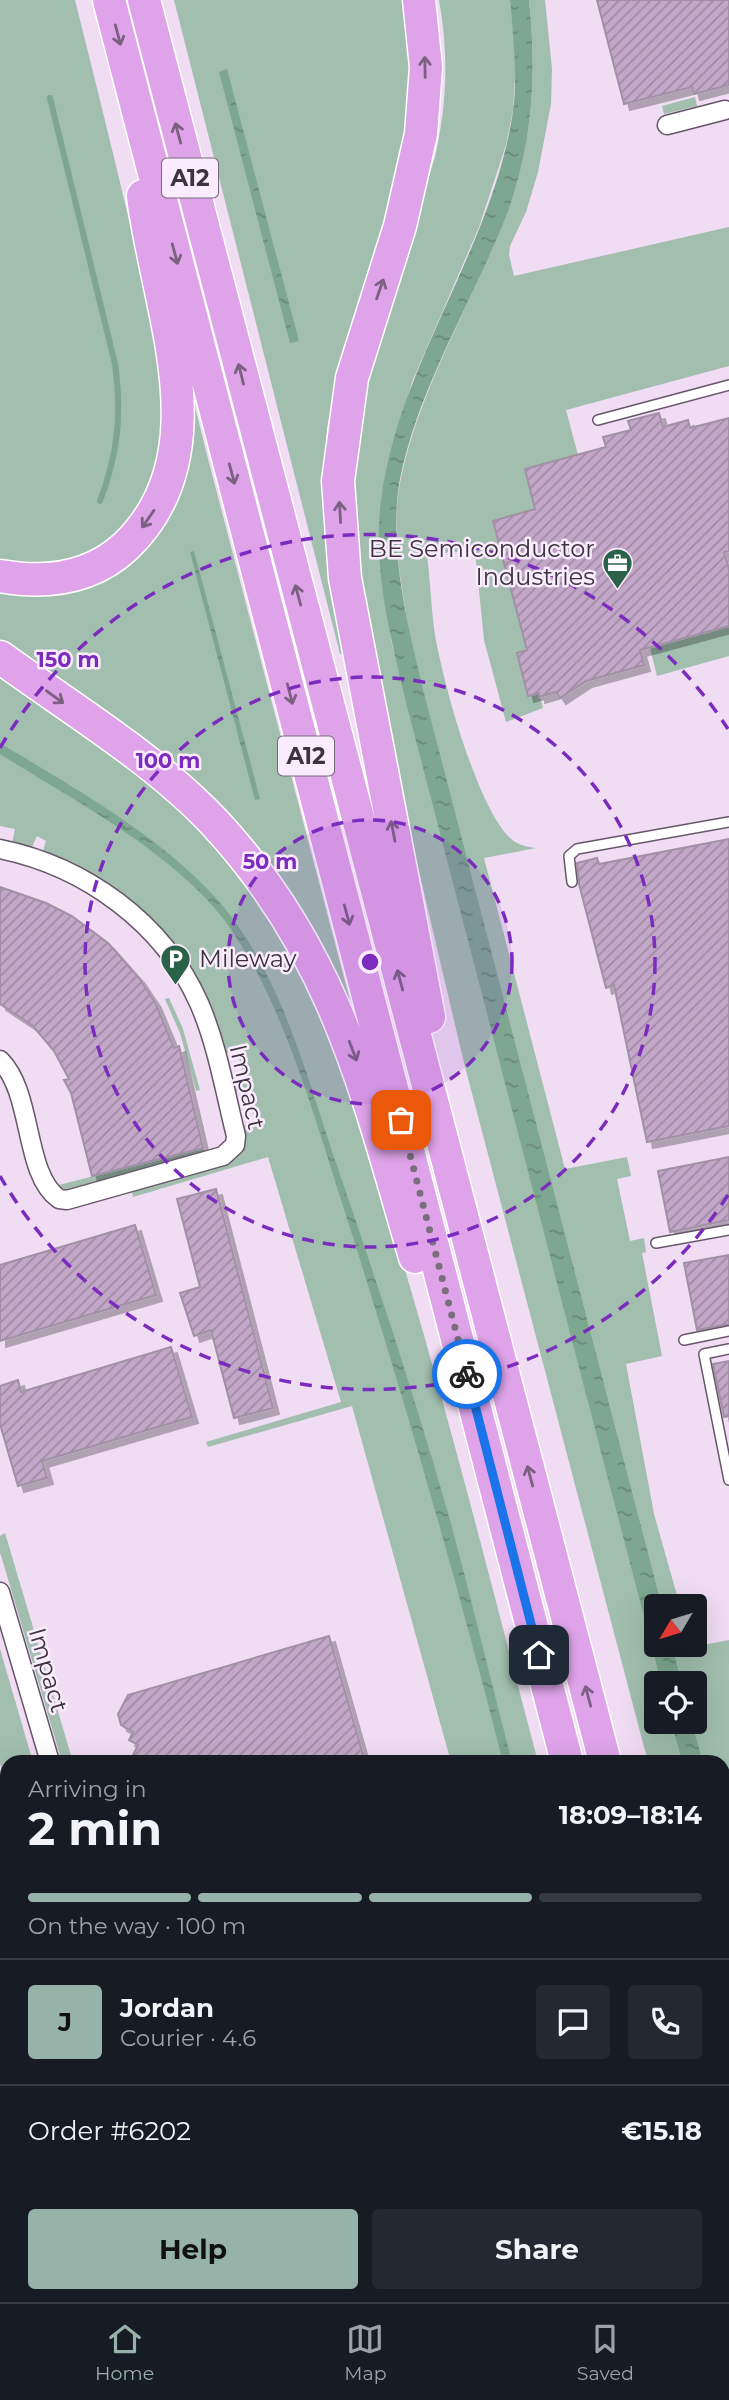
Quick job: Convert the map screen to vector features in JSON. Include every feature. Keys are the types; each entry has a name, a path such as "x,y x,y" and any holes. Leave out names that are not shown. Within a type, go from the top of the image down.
{"highway":[{"name":"A12","path":"109,0 565,1755"},
{"name":"A12","path":"144,0 603,1755"},
{"name":"A12","path":"419,0 426,67 421,134 400,226 352,378 338,481 341,532 354,628 485,1307"},
{"name":"A12","path":"0,576 44,581 68,578 115,556 136,536 158,506 173,467 179,415 175,376 148,237 128,69"},
{"name":"A12","path":"0,657 146,764 213,821 257,872 296,930 335,1004 360,1070 419,1273 485,1442"}],"street":[{"path":"667,125 725,110"},
{"name":"Impact","path":"0,849 31,856 75,874 99,889 138,919 168,954 199,1003 233,1123 235,1145 223,1156 67,1200 59,1199 46,1188 15,1080 0,1060"},
{"name":"Impact","path":"0,1592 48,1755"}],"lane":[{"path":"598,420 729,385"},
{"path":"572,882 569,856 577,849 729,822"},
{"path":"656,1243 729,1230"},
{"path":"684,1340 729,1331"},
{"path":"729,1349 704,1354 729,1480"}],"green space":[{"path":"0,0 75,0 147,293 162,378 163,420 158,460 145,497 121,529 104,543 85,556 53,566 37,567 0,562"},
{"path":"174,0 412,0 418,29 407,169 343,350 327,428 323,504 331,590 344,654 340,654"},
{"path":"439,0 510,0 516,62 513,110 506,145 479,227 412,382 381,500 391,640 644,1617 644,1657 654,1657 658,1671 644,1671 644,1734 674,1734 680,1755 646,1755 464,1063 406,816 349,519 357,406 435,157 444,98 445,60"},
{"path":"529,0 545,0 552,69 551,104 538,172 526,212 510,246 509,255 514,276 729,227 729,366 566,410 578,455 536,511 493,521 527,650 529,696 539,693 543,708 506,722 484,640 475,551 427,554 438,651 452,706 472,766 483,794 507,835 513,841 536,848 484,858 565,1169 627,1157 631,1176 617,1179 630,1241 644,1238 646,1252 642,1253 662,1356 626,1364 654,1514 677,1594 659,1594 412,647 399,563 396,520 401,478 410,443 434,376 494,246 523,161 531,108"},
{"path":"695,97 697,106 664,114 662,106"},
{"path":"184,363 381,1119 283,896 0,648 0,585 138,547"},
{"path":"729,626 729,656 657,676 650,648"},
{"path":"0,677 126,766 185,815 239,871 287,942 307,981 339,1062 401,1256 462,1472 536,1755 449,1755 352,1406 208,1447 206,1442 341,1402 268,1157 133,1197 132,1191 224,1164 239,1152 242,1126 256,1122 247,1089 233,1092 232,1088 246,1083 237,1050 223,1054 163,933 113,888 43,851 46,841 37,836 32,847 12,843 15,829 0,826"},
{"path":"169,998 183,1029 200,1090 196,1091 180,1033 165,999"},
{"path":"203,1148 204,1153 68,1190 55,1186"},
{"path":"5,1533 71,1755 60,1755 0,1552 0,1536"},
{"path":"729,1640 729,1755 701,1755 695,1734 707,1734 707,1671 679,1671 675,1657 707,1657 707,1644"},
{"path":"0,1649 31,1755 0,1755"}],"water":[{"path":"510,0 529,0 533,54 531,108 523,161 507,214 433,377 409,444 400,479 397,506 398,563 427,704 659,1594 644,1594 644,1618 408,710 381,580 381,501 391,450 406,401 467,258 502,161 513,111 514,56"},
{"path":"227,69 299,341 290,343 219,72"},
{"path":"194,551 260,799 255,800 190,552"},
{"path":"0,743 140,831 191,873 236,923 273,987 301,1057 424,1430 510,1755 501,1755 427,1481 305,1087 273,1005 254,967 210,903 163,860 110,822 0,754"},
{"path":"654,1657 675,1657 679,1671 658,1671"},
{"path":"674,1734 695,1734 701,1755 680,1755"}],"building":[{"path":"597,0 729,0 729,85 694,94 692,87 624,104"},
{"path":"659,413 663,427 688,420 690,428 729,418 729,551 724,552 729,569 729,626 640,650 644,665 586,681 560,698 556,692 539,697 539,693 528,696 517,653 527,650 493,521 535,509 525,469 606,447 603,437 631,430 628,421"},
{"path":"729,839 729,1126 647,1142 614,985 606,988 579,884 577,863 597,858 599,864"},
{"path":"0,887 46,903 72,916 108,943 139,978 155,1002 174,1048 179,1046 203,1148 92,1176 71,1093 64,1080 69,1079 54,1051 33,1026 0,1004"},
{"path":"729,1157 729,1220 670,1232 658,1171"},
{"path":"216,1189 273,1408 234,1418 211,1330 194,1336 180,1293 200,1287 177,1199"},
{"path":"135,1225 156,1295 0,1341 0,1265"},
{"path":"729,1255 729,1324 697,1330 684,1263"},
{"path":"171,1347 192,1417 42,1461 47,1478 18,1486 0,1424 0,1386 18,1380 21,1392"},
{"path":"729,1361 729,1416 724,1417 713,1364"},
{"path":"329,1636 363,1755 133,1755 138,1745 129,1740 133,1732 121,1725 118,1714 128,1695"}],"waterway":[{"path":"50,98 115,364 117,434 111,467 100,501"}],"way so far":[{"path":"401,1120 467,1374"}],"place":[{"name":"BE Semiconductor Industries","path":"618,590"},
{"name":"Mileway","path":"176,986"}],"route":[{"path":"467,1374 539,1655"}]}
